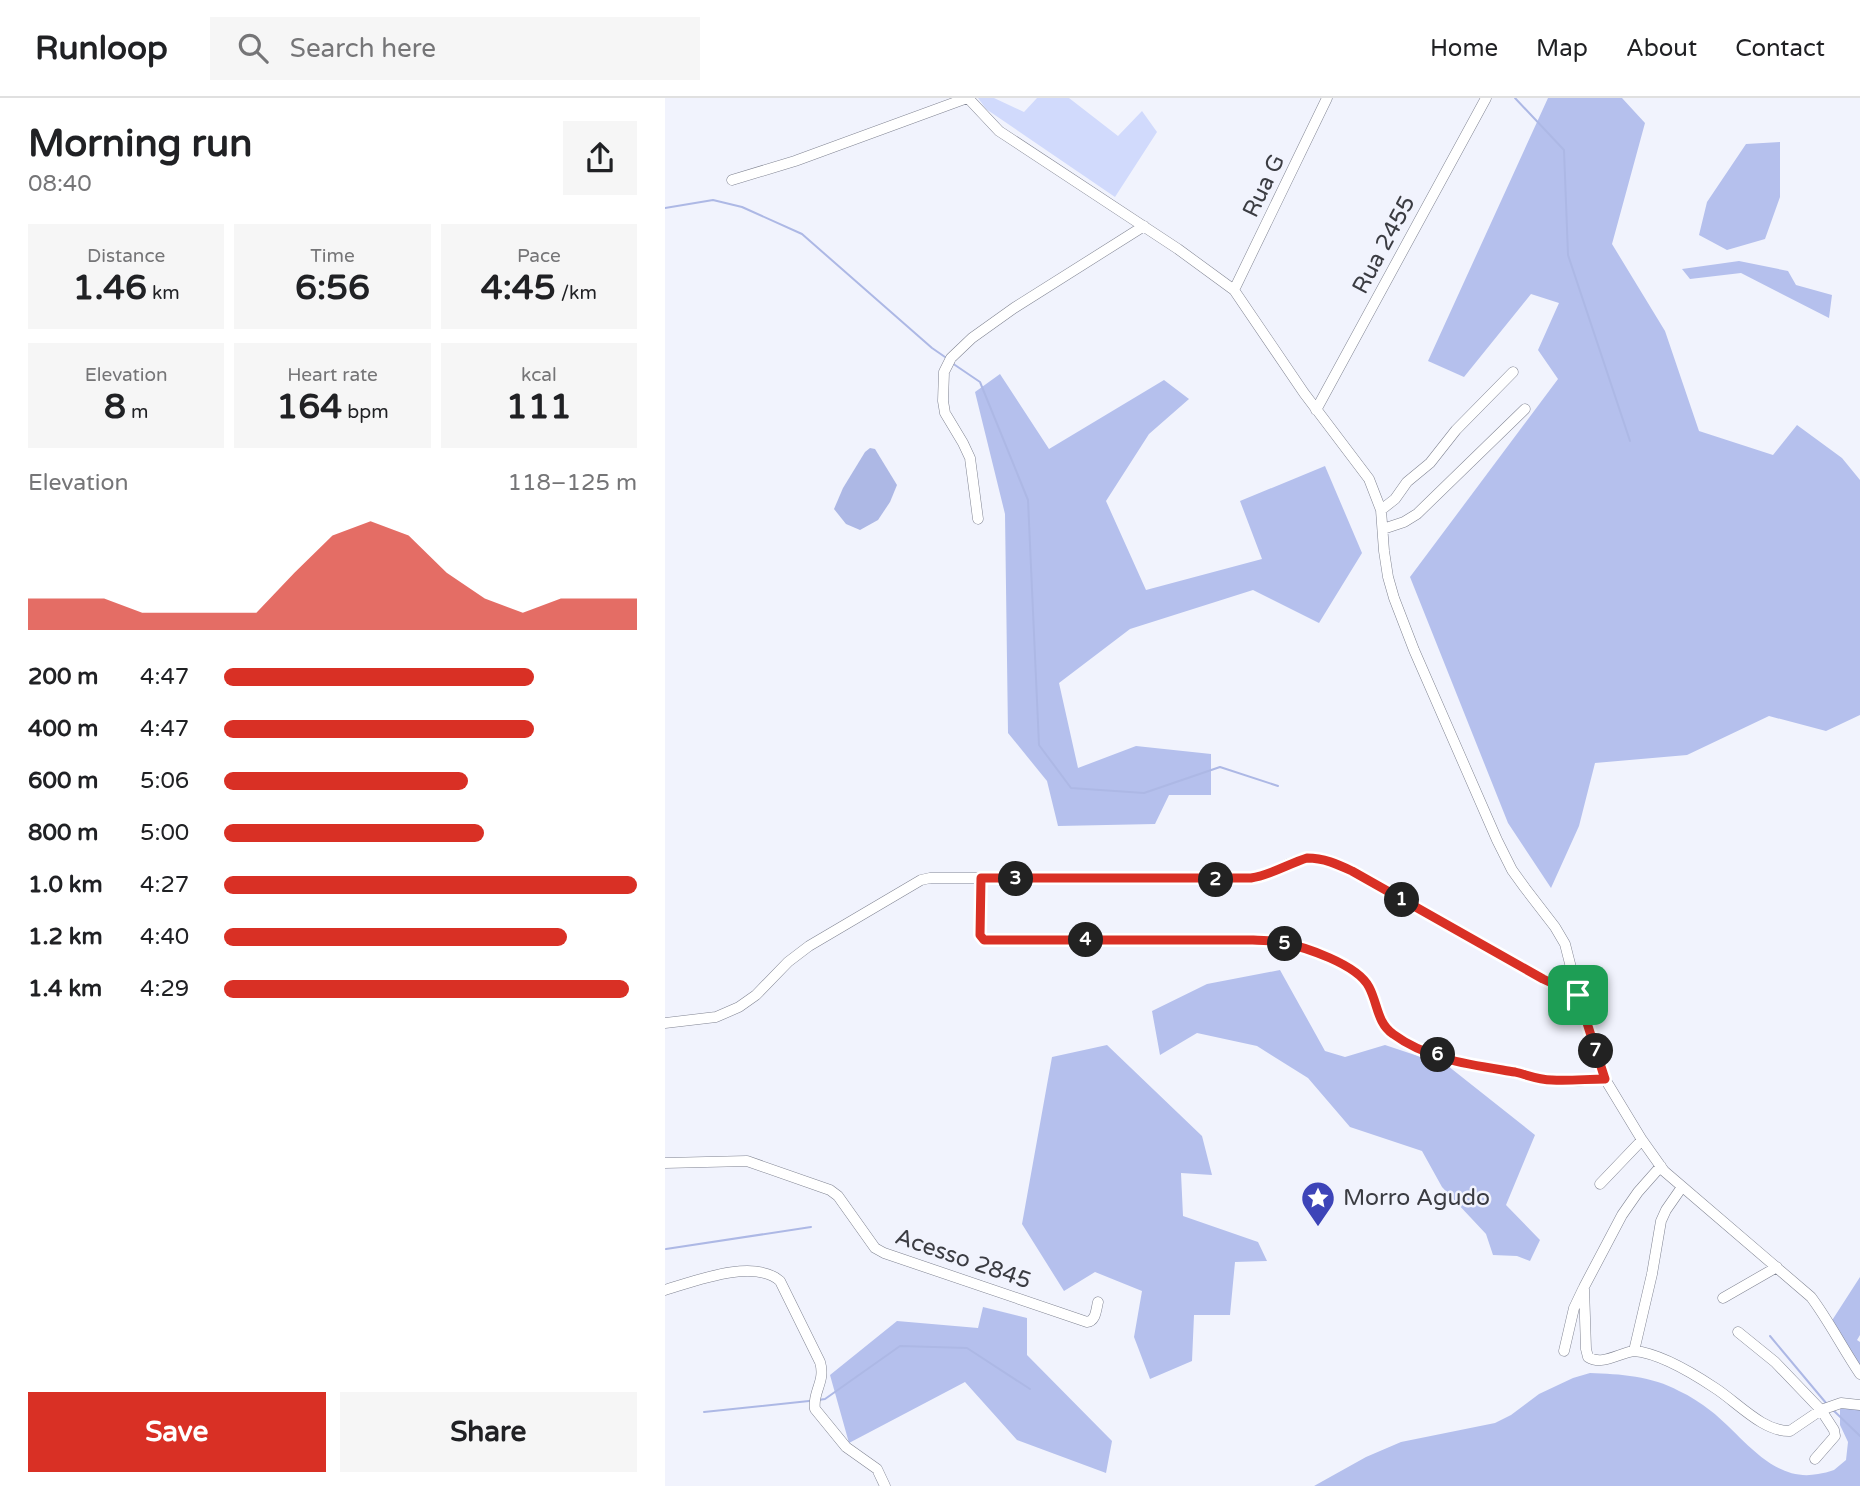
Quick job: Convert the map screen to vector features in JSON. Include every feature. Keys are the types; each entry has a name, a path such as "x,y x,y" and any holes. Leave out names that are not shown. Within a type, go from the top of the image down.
{"street":[{"path":"732,180 795,161 967,98 999,131 1144,226 1234,290 1316,410 1369,480 1381,510 1388,577 1414,650 1502,850 1565,944 1605,1079 1661,1166 1682,1188 1727,1223 1811,1297 1860,1374"},
{"name":"Rua G","path":"1234,290 1327,98"},
{"name":"Rua 2455","path":"1316,410 1486,98"},
{"path":"978,519 970,458 945,413 944,372 951,358 972,338 1014,308 1144,226"},
{"path":"1381,510 1395,499 1407,482 1430,463 1456,429 1513,372"},
{"path":"1383,529 1417,514 1525,409"},
{"path":"665,1023 716,1017 740,1007 809,946 915,883 930,878 1244,879 1260,877 1307,858 1318,858 1352,871 1543,979 1578,995"},
{"path":"981,878 980,935 984,940 1279,942 1303,948 1339,963 1361,977 1371,992 1382,1023 1391,1033 1423,1050 1461,1063 1549,1080 1605,1079"},
{"path":"1601,1184 1642,1140"},
{"name":"Acesso 2845","path":"665,1163 747,1161 830,1190 838,1196 875,1248 884,1253 1087,1322 1094,1318 1098,1302"},
{"path":"1564,1352 1574,1308 1584,1287 1622,1215 1661,1166"},
{"path":"1634,1351 1661,1221 1682,1188"},
{"path":"1723,1298 1777,1267"},
{"path":"665,1290 721,1274 745,1272 765,1272 780,1281 823,1371 814,1403 815,1409 846,1447 877,1469 885,1486"},
{"path":"1584,1287 1586,1349 1588,1357 1594,1360 1601,1361 1634,1351 1658,1358 1715,1388 1750,1415 1782,1432 1790,1431 1821,1410 1841,1403 1860,1405"},
{"path":"1738,1332 1775,1362 1821,1410 1834,1430 1835,1436 1815,1459"}],"shaded area":[{"path":"978,98 994,98 1024,112 1037,98 1069,98 1118,136 1142,111 1157,132 1115,197 986,109"},
{"path":"1548,98 1622,98 1645,123 1612,244 1665,331 1699,431 1773,455 1797,425 1842,458 1860,480 1860,715 1826,731 1769,716 1687,755 1595,763 1579,826 1551,888 1508,823 1410,577 1558,379 1538,350 1559,303 1531,294 1464,377 1428,361"},
{"path":"1780,142 1780,197 1765,239 1727,250 1699,235 1707,202 1746,144"},
{"path":"1739,261 1788,271 1796,285 1832,295 1829,318 1741,273 1690,279 1682,269"},
{"path":"1000,374 1049,449 1164,380 1189,399 1149,434 1106,501 1146,590 1262,559 1240,501 1325,466 1362,553 1319,623 1253,590 1130,629 1059,683 1078,768 1136,746 1211,754 1211,795 1169,795 1155,824 1058,826 1047,781 1008,733 1005,514 975,392"},
{"path":"870,448 875,449 897,485 878,520 860,530 846,524 834,509 843,488"},
{"path":"1280,970 1325,1051 1345,1057 1385,1045 1448,1066 1535,1135 1506,1205 1540,1240 1530,1261 1517,1256 1493,1255 1486,1234 1442,1187 1422,1151 1350,1127 1308,1078 1257,1046 1197,1033 1160,1055 1152,1011 1207,984"},
{"path":"1107,1045 1202,1136 1212,1175 1181,1173 1183,1216 1258,1242 1267,1261 1235,1262 1230,1315 1194,1315 1192,1361 1150,1379 1134,1337 1142,1291 1095,1272 1064,1291 1022,1224 1052,1057"},
{"path":"1860,1277 1860,1335 1857,1340 1860,1342 1860,1372 1831,1322"},
{"path":"983,1307 1027,1318 1027,1355 1112,1441 1106,1473 1017,1440 965,1382 849,1443 830,1375 897,1321 978,1328"},
{"path":"1590,1373 1636,1377 1669,1386 1707,1408 1772,1465 1802,1475 1832,1471 1846,1460 1848,1442 1840,1425 1840,1407 1860,1402 1860,1486 1314,1486 1366,1457 1401,1442 1495,1423 1511,1415 1539,1394"}],"waterway":[{"path":"1515,98 1564,150 1568,255 1630,441"},
{"path":"665,208 713,200 742,207 802,234 945,357"},
{"path":"952,363 980,382 1028,500 1039,745 1071,788 1144,793 1220,767 1278,786"},
{"path":"666,1249 811,1227"},
{"path":"1770,1336 1826,1403"},
{"path":"818,1400 825,1399 900,1346 967,1348 1030,1389"},
{"path":"704,1412 809,1401"},
{"path":"1832,1409 1860,1436"}],"place":[{"name":"Morro Agudo","path":"1318,1228"}],"route":[{"path":"1318,858 1352,871 1543,979 1578,995 1605,1079 1549,1080 1461,1063 1406,1043 1391,1033 1382,1023 1371,992 1361,977 1339,963 1303,948 1279,942 1253,940 984,940 980,935 981,878 1222,880 1260,877 1287,864 1318,858"}]}
